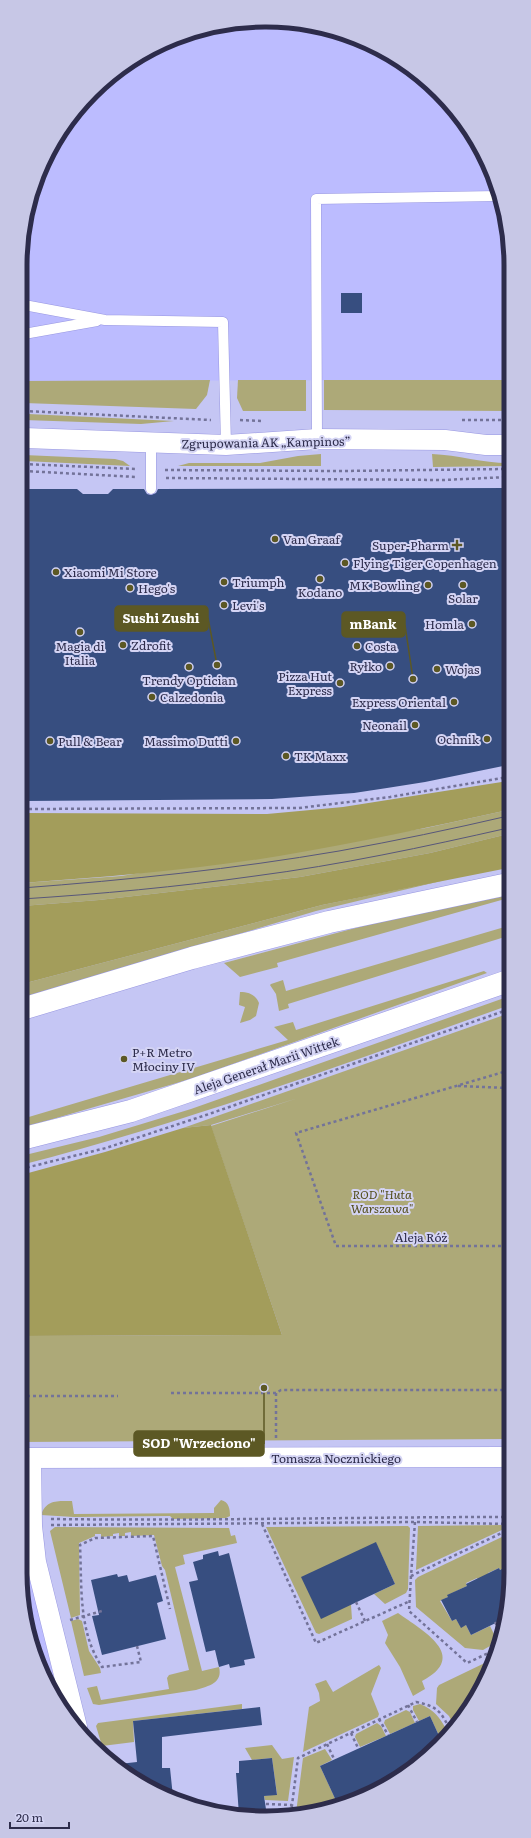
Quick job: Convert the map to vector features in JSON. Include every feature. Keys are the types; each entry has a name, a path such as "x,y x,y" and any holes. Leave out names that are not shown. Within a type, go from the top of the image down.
{"main road":[{"path":"27,1008 192,958 329,922 504,885"},
{"name":"Aleja Generał Marii Wittek","path":"27,1138 131,1111 504,982"}],"street":[{"name":"Zgrupowania AK „Kampinos”","path":"27,438 226,445 317,440 445,440 486,444 504,444"},
{"name":"Tomasza Nocznickiego","path":"27,1458 276,1449 504,1457"},
{"path":"27,1483 29,1534 74,1715"}],"lane":[{"path":"317,440 316,199 493,196"},
{"path":"27,306 105,320 223,322 226,445"},
{"path":"27,333 105,320"},
{"path":"151,489 152,443"}],"path":[{"path":"27,411 264,421"},
{"path":"461,420 504,420"},
{"path":"27,464 151,474 504,469"},
{"path":"27,472 443,480 504,477"},
{"path":"27,808 299,808 390,797 504,778"},
{"path":"27,1168 106,1148 212,1113 504,1011"},
{"path":"456,1086 504,1072"},
{"path":"456,1086 504,1088"},
{"name":"Aleja Róż","path":"456,1086 296,1133 336,1246 504,1246"},
{"path":"172,1393 276,1393 281,1390 504,1390"},
{"path":"276,1393 276,1449"},
{"path":"27,1396 118,1396"},
{"path":"29,1534 193,1520 247,1518 504,1517"},
{"path":"29,1534 262,1524 415,1522 504,1524"},
{"path":"415,1522 409,1612 467,1663 490,1652"},
{"path":"262,1524 316,1643 410,1601"},
{"path":"411,1576 504,1533"},
{"path":"137,1646 141,1662 102,1667 93,1653 83,1616 80,1545 95,1538 153,1536 170,1609"},
{"path":"356,1602 364,1621"},
{"path":"66,1621 102,1611"},
{"path":"495,1622 497,1627"},
{"path":"291,1809 298,1758 416,1702 437,1709 448,1726"},
{"path":"408,1705 417,1722"},
{"path":"379,1719 388,1735"},
{"path":"350,1733 358,1748"},
{"path":"327,1744 334,1759"},
{"path":"266,1804 292,1805"}],"shaded area":[{"path":"266,27 297,29 327,35 357,45 385,59 411,76 445,108 464,133 486,174 496,204 502,234 504,266 504,380 27,381 27,266 29,234 35,204 45,174 59,146 76,120 108,86 133,67 174,45 204,35 234,29"},
{"path":"504,782 504,811 422,829 336,846 247,861 151,872 27,883 27,813 267,814 343,807"},
{"path":"504,835 504,869 322,905 27,983 27,906 99,900 300,877 430,853"},
{"path":"211,1125 282,1335 27,1336 27,1173 105,1152 183,1128"},
{"path":"27,1566 56,1685 45,1664 35,1634 29,1604"}],"green space":[{"path":"210,380 207,395 196,409 27,403 27,381"},
{"path":"238,380 306,380 306,411 243,411 237,398"},
{"path":"324,380 504,380 504,411 324,410"},
{"path":"28,414 174,421 141,424 27,420"},
{"path":"321,454 321,466 178,466 189,463 260,463 298,456"},
{"path":"432,454 504,463 504,466 433,467"},
{"path":"27,455 115,459 123,461 130,466 27,461"},
{"path":"504,811 504,835 430,853 300,877 99,900 27,906 27,883 121,876 426,828"},
{"path":"445,880 316,911 27,998 27,983 322,905"},
{"path":"504,896 504,899 277,963 278,967 240,977 224,963 393,918"},
{"path":"504,927 504,937 288,1004 289,1008 279,1011 276,994 270,985 283,980 286,991"},
{"path":"484,971 487,973 194,1078 27,1127 27,1118 288,1040 274,1027 293,1022 296,1030"},
{"path":"240,992 252,994 259,1003 256,1016 250,1020 240,1023 245,1007 239,1005"},
{"path":"504,998 504,1007 327,1070 206,1111 27,1163 27,1155 99,1137 191,1109"},
{"name":"ROD \"Huta Warszawa\"","path":"504,1015 504,1439 27,1442 27,1336 282,1335 211,1126 298,1098 211,1125 183,1128"},
{"path":"221,1500 226,1502 229,1508 230,1516 226,1518 173,1519 170,1516 74,1517 41,1515 46,1506 54,1502 62,1501 72,1501 74,1514 214,1513 214,1508"},
{"path":"504,1525 504,1529 416,1570 418,1526"},
{"path":"408,1526 410,1528 408,1589 406,1593 385,1604 374,1594 395,1584 376,1543 351,1605 352,1619 319,1634 316,1633 266,1527"},
{"path":"55,1527 229,1528 231,1536 235,1535 237,1543 183,1555 185,1564 175,1567 202,1671 219,1667 220,1672 217,1680 210,1685 196,1690 99,1705 93,1704 87,1688 97,1686 101,1700 169,1689 167,1678 169,1675 189,1670 165,1570 162,1566 154,1535 131,1536 131,1532 125,1533 125,1536 119,1536 119,1533 113,1534 113,1536 101,1537 101,1534 95,1534 95,1536 79,1543 80,1615 71,1618 50,1531"},
{"path":"504,1536 504,1568 500,1570 499,1568 488,1573 489,1576 479,1581 477,1578 466,1583 467,1586 448,1595 448,1597 440,1601 452,1621 456,1619 461,1627 466,1625 471,1635 490,1626 495,1636 490,1646 483,1650 465,1648 416,1607 415,1580 418,1577"},
{"path":"398,1613 429,1636 437,1644 442,1653 442,1662 436,1672 422,1681 425,1689 413,1696 400,1667 385,1643 388,1635 382,1621"},
{"path":"78,1619 82,1621 89,1651 100,1668 101,1673 84,1676 71,1621"},
{"path":"487,1662 472,1692 452,1722 449,1716 436,1704 437,1688 439,1685"},
{"path":"379,1665 381,1668 371,1694 379,1714 378,1717 303,1752 309,1707 320,1701 319,1693 315,1684 326,1680 333,1692"},
{"path":"242,1704 242,1709 133,1721 134,1742 102,1746 96,1726 98,1723"},
{"path":"420,1704 433,1711 446,1729 439,1736 430,1716 419,1721 413,1710 413,1706"},
{"path":"406,1710 410,1712 415,1723 390,1734 384,1723 385,1720"},
{"path":"377,1723 381,1726 386,1736 360,1747 355,1737 356,1734"},
{"path":"272,1745 282,1759 294,1757 288,1801 265,1800 264,1796 277,1794 272,1758 252,1760 245,1748"},
{"path":"325,1749 332,1760 320,1766 336,1800 297,1809 303,1758"}],"building":[{"path":"341,293 362,293 362,313 341,313"},
{"path":"504,488 504,766 425,782 354,793 272,799 27,801 27,489 77,489 83,494 108,494 113,489 144,489 147,494 151,495 156,493 158,489"},
{"path":"376,1542 395,1584 321,1619 301,1577"},
{"path":"218,1551 219,1556 229,1553 255,1658 244,1660 245,1665 230,1668 229,1664 219,1667 215,1650 206,1652 189,1582 198,1580 193,1562 203,1559 203,1555"},
{"path":"499,1568 500,1570 504,1568 502,1604 498,1622 471,1635 466,1625 461,1628 456,1619 452,1621 441,1600 448,1597 447,1595 467,1586 466,1584"},
{"path":"117,1574 118,1577 127,1575 129,1582 156,1575 163,1601 157,1603 166,1639 102,1655 92,1616 99,1615 91,1580"},
{"path":"260,1707 262,1725 162,1737 162,1768 170,1768 173,1792 146,1779 122,1764 137,1762 133,1721"},
{"path":"430,1716 439,1736 423,1752 398,1771 357,1793 336,1800 320,1766"},
{"path":"272,1758 277,1795 264,1796 266,1811 239,1809 236,1773 239,1773 239,1761"}],"tram line":[{"path":"27,888 181,873 260,863 339,851 504,817"},
{"path":"27,899 168,887 287,872 382,855 504,829"}],"place":[{"name":"Van Graaf","path":"275,539"},
{"name":"Super-Pharm","path":"457,545"},
{"name":"Flying Tiger Copenhagen","path":"345,563"},
{"name":"Xiaomi Mi Store","path":"56,572"},
{"name":"Kodano","path":"320,579"},
{"name":"Triumph","path":"224,582"},
{"name":"MK Bowling","path":"428,585"},
{"name":"Solar","path":"463,585"},
{"name":"Hego's","path":"130,588"},
{"name":"Levi's","path":"224,605"},
{"name":"Homla","path":"472,624"},
{"name":"Magia di Italia","path":"80,632"},
{"name":"Zdrofit","path":"123,645"},
{"name":"Costa","path":"357,646"},
{"name":"Sushi Zushi","path":"217,665"},
{"name":"Ryłko","path":"390,666"},
{"name":"Trendy Optician","path":"189,667"},
{"name":"Wojas","path":"437,669"},
{"name":"mBank","path":"413,679"},
{"name":"Pizza Hut Express","path":"340,683"},
{"name":"Calzedonia","path":"152,697"},
{"name":"Express Oriental","path":"454,702"},
{"name":"Neonail","path":"415,725"},
{"name":"Ochnik","path":"487,739"},
{"name":"Pull & Bear","path":"50,741"},
{"name":"Massimo Dutti","path":"236,741"},
{"name":"TK Maxx","path":"286,756"},
{"name":"P+R Metro Młociny IV","path":"124,1059"},
{"name":"SOD \"Wrzeciono\"","path":"264,1388"}]}
